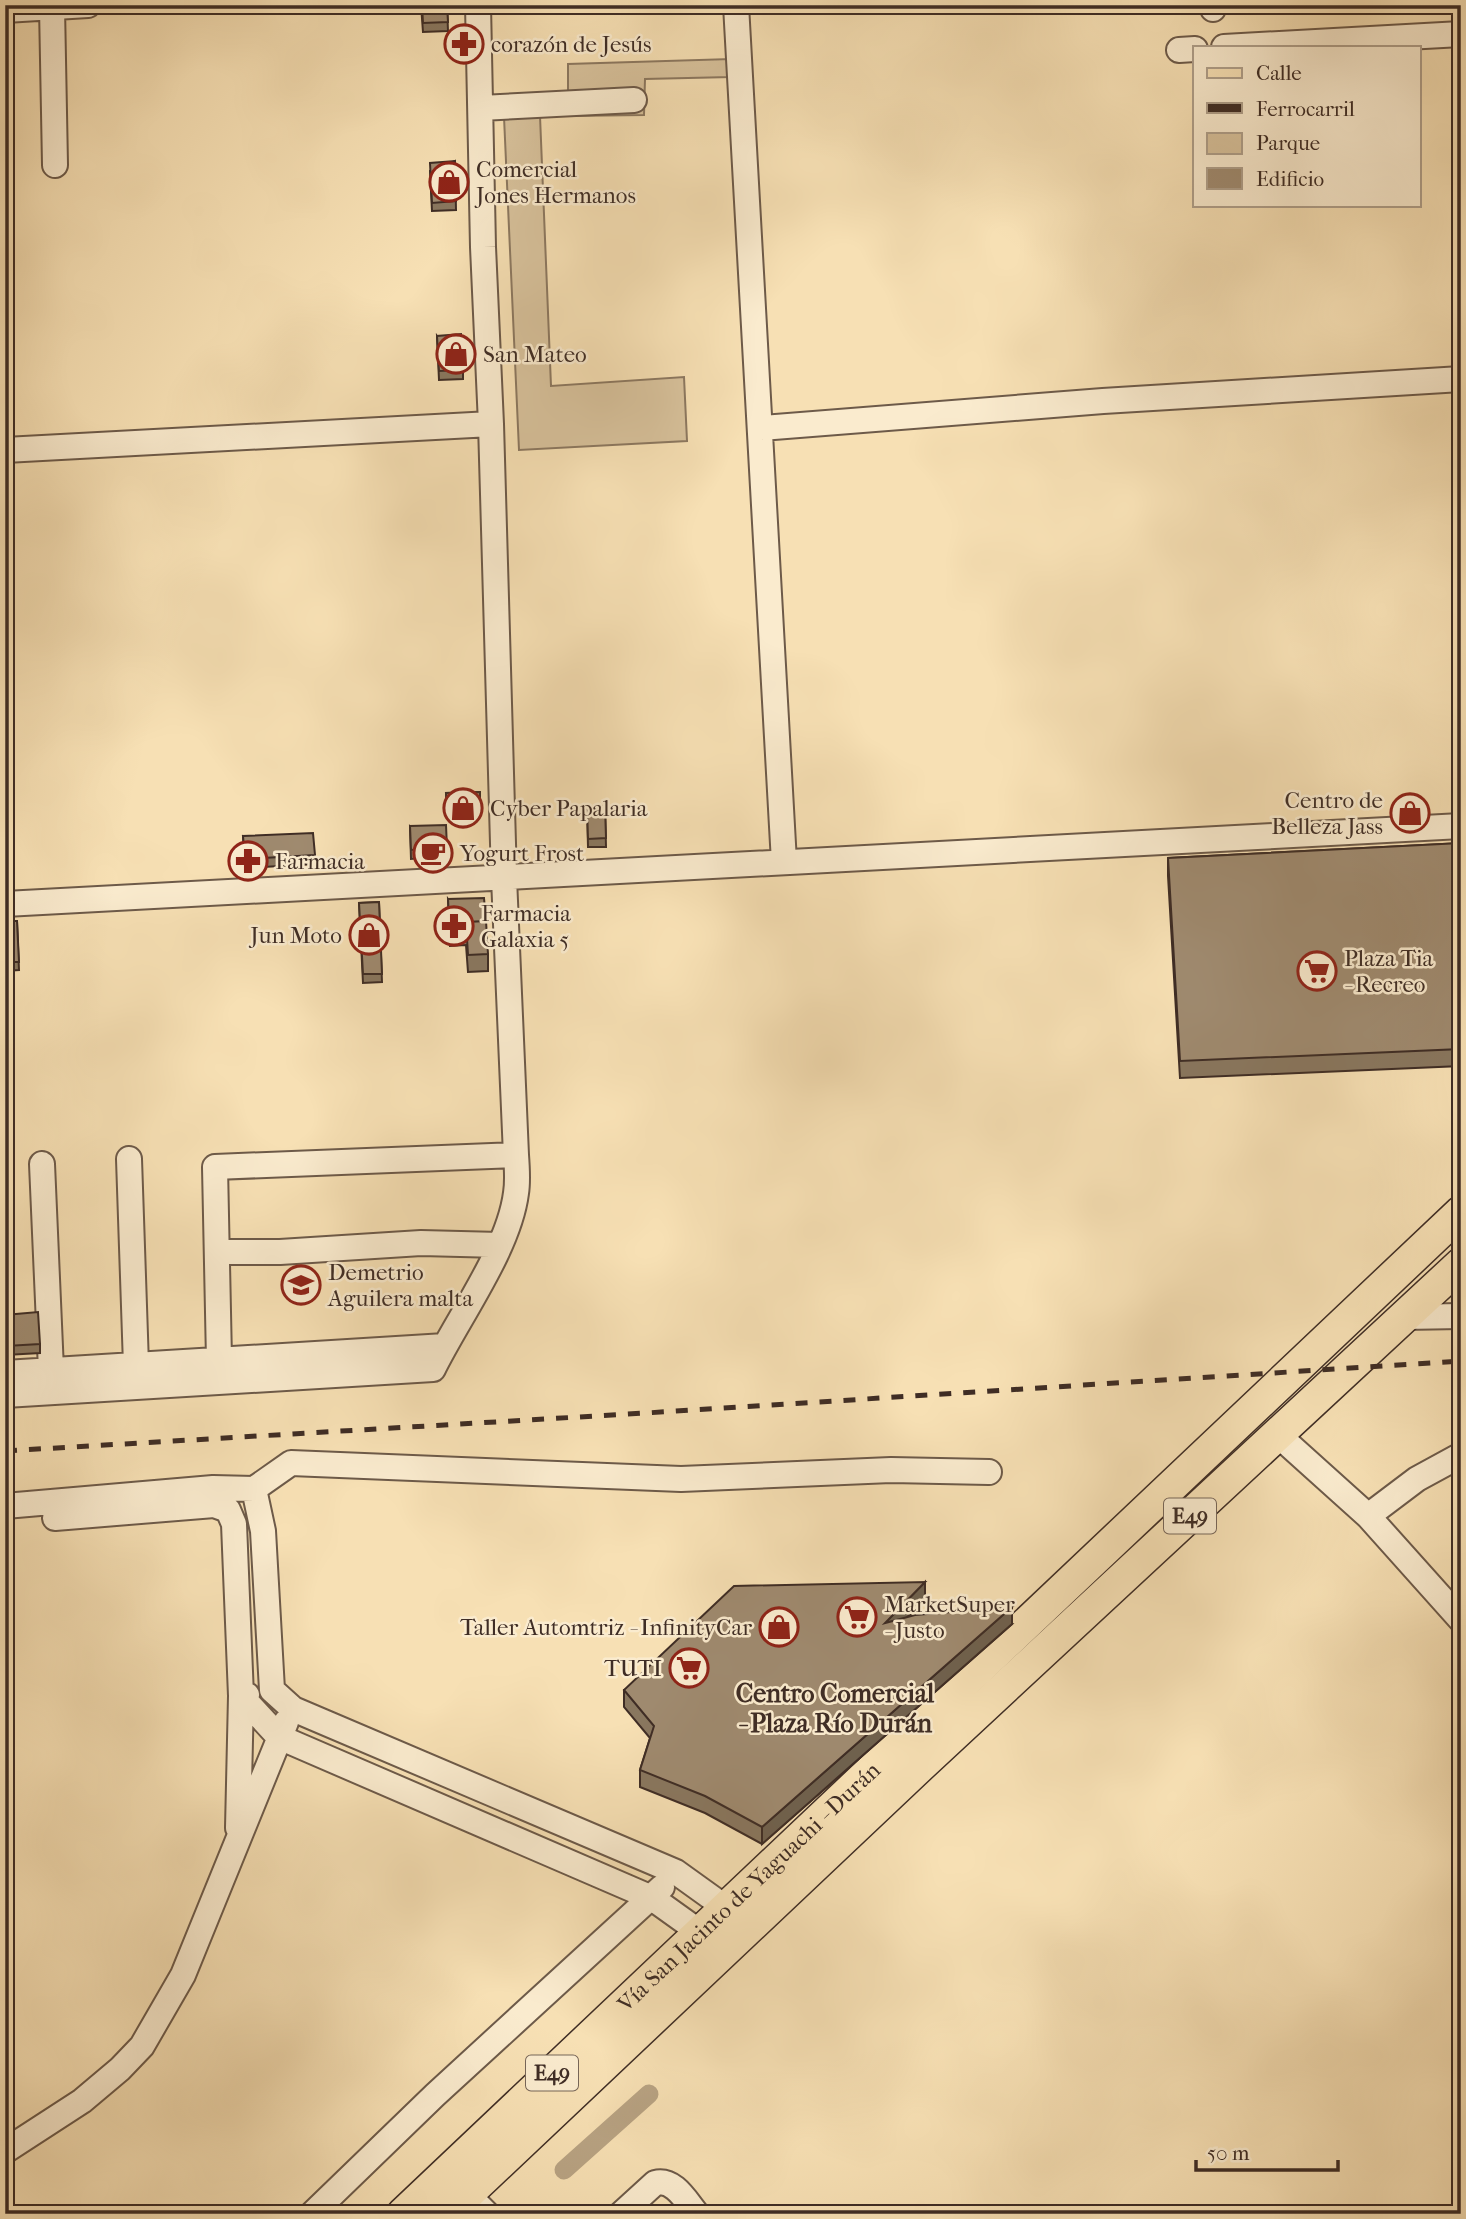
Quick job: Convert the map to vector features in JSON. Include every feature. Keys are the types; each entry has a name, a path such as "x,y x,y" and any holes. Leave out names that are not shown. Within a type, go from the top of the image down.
{"main road":[{"name":"Vía San Jacinto de Yaguachi - Durán","path":"739,1917 781,1838 1049,1602 1461,1212"},
{"name":"Vía San Jacinto de Yaguachi - Durán","path":"403,2214 713,1942 1278,1435 1461,1264"},
{"name":"Vía San Jacinto de Yaguachi - Durán","path":"466,2207 713,1942"}],"street":[{"path":"5,10 89,5"},
{"path":"5,1395 433,1370 500,1245 517,1191 483,247 478,5"},
{"path":"736,5 784,862"},
{"path":"52,7 55,165"},
{"path":"1242,46 1461,34"},
{"path":"481,108 634,100"},
{"path":"761,428 1103,401 1461,379"},
{"path":"5,450 491,424"},
{"path":"21,895 504,878 784,862 1187,833 1440,828 1430,855"},
{"path":"219,1360 215,1167 516,1155"},
{"path":"129,1159 136,1365"},
{"path":"42,1164 51,1370"},
{"path":"217,1252 280,1252 421,1244 500,1245"},
{"path":"1404,1317 1461,1316"},
{"path":"5,1373 445,1346"},
{"path":"1278,1435 1368,1517 1461,1620"},
{"path":"1368,1517 1417,1479 1461,1455"},
{"path":"5,1506 213,1488 254,1489 291,1463 681,1479 891,1470 989,1472"},
{"path":"254,1489 262,1531 272,1690 293,1709 676,1872 739,1917"},
{"path":"5,1522 214,1505 228,1510 234,1524 241,1696 237,1842"},
{"path":"997,1618 1049,1602"},
{"path":"241,1696 272,1690"},
{"path":"241,1696 279,1737 652,1898 713,1942"},
{"path":"5,2151 82,2101 142,2046 183,1975 279,1737 293,1709"},
{"path":"312,2214 435,2095 652,1898 676,1872"},
{"path":"621,2214 654,2183 660,2181 673,2186 697,2214"}],"green space":[{"path":"731,59 731,77 645,79 644,115 568,116 568,64"},
{"path":"540,116 551,386 684,377 687,441 519,450 504,117"}],"building":[{"path":"422,5 447,5 448,22 423,23"},
{"path":"455,161 456,201 432,203 430,163"},
{"path":"461,334 463,370 439,371 437,336"},
{"path":"480,792 480,806 447,807 446,793"},
{"path":"587,806 605,806 606,838 588,839"},
{"path":"446,825 447,848 411,850 410,826"},
{"path":"313,833 315,855 245,859 243,836"},
{"name":"Plaza Tia - Recreo","path":"1461,843 1461,1049 1180,1061 1168,858"},
{"path":"484,898 486,921 466,922 466,936 450,937 448,899"},
{"path":"379,902 382,974 363,974 359,903"},
{"path":"5,921 17,921 19,962 5,962"},
{"path":"486,921 488,954 468,955 466,922"},
{"path":"38,1312 40,1344 6,1346 5,1315"},
{"path":"925,1582 885,1623 915,1615 1012,1607 762,1827 705,1796 640,1770 654,1726 624,1690 734,1586"}],"waterway":[{"path":"564,2170 649,2094"}],"railway":[{"path":"5,1451 1461,1361"}],"place":[{"name":"corazón de Jesús","path":"464,44"},
{"name":"Comercial Jones Hermanos","path":"449,182"},
{"name":"San Mateo","path":"456,354"},
{"name":"Cyber Papalaria","path":"463,808"},
{"name":"Centro de Belleza Jass","path":"1410,813"},
{"name":"Yogurt Frost","path":"433,853"},
{"name":"Farmacia","path":"248,861"},
{"name":"Farmacia Galaxia 5","path":"454,926"},
{"name":"Jun Moto","path":"369,935"},
{"name":"Plaza Tia - Recreo","path":"1317,971"},
{"name":"Demetrio Aguilera malta","path":"301,1285"},
{"name":"MarketSuper - Justo","path":"857,1617"},
{"name":"Taller Automtriz - InfinityCar","path":"779,1627"},
{"name":"TUTI","path":"689,1668"}],"district":[{"name":"Centro Comercial - Plaza Río Durán","path":"835,1708"}]}
